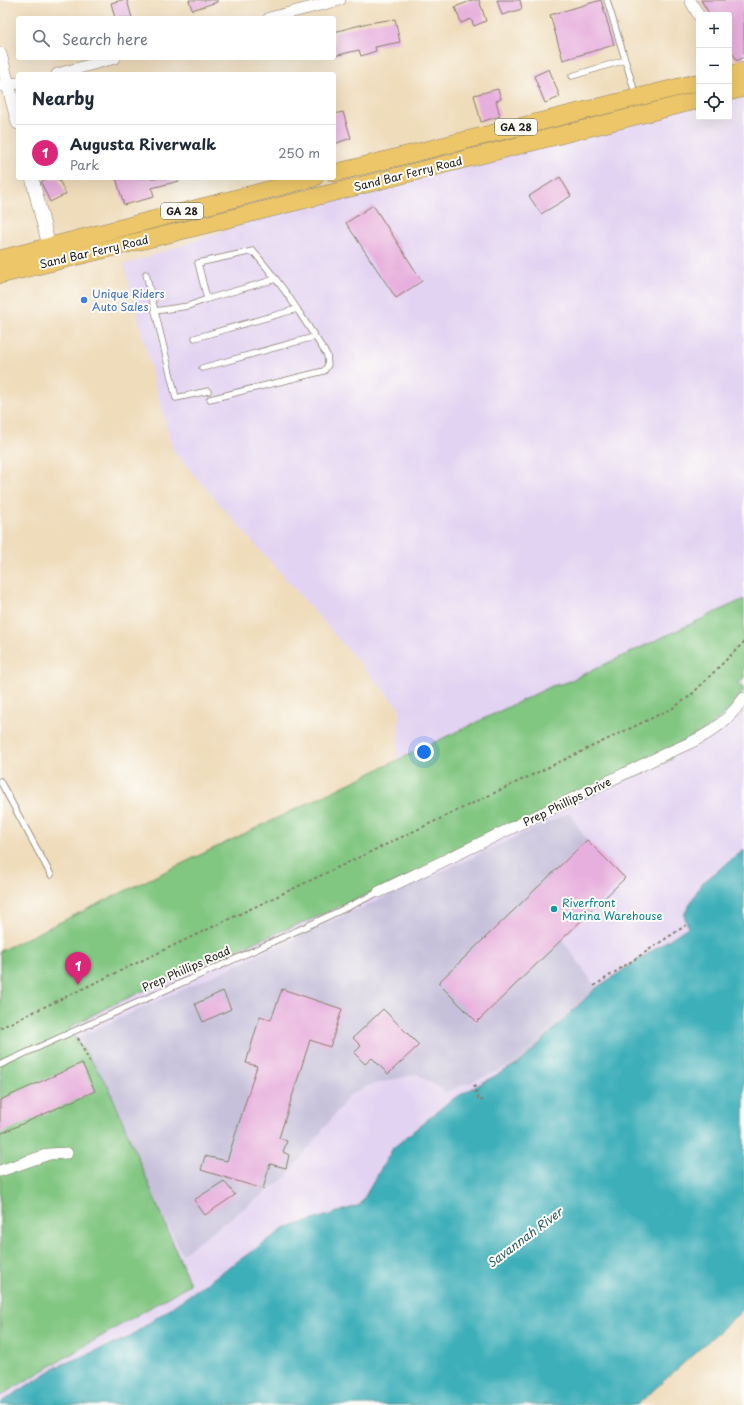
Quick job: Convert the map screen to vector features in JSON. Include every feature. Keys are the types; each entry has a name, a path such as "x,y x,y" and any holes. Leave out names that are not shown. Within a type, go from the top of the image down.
{"main road":[{"name":"Sand Bar Ferry Road","path":"0,274 51,254 637,106 696,83"},
{"name":"Sand Bar Ferry Road","path":"336,173 637,106 696,100"},
{"name":"Sand Bar Ferry Road","path":"165,226 308,180"},
{"name":"Sand Bar Ferry Road","path":"0,259 51,254"}],"street":[{"path":"277,16 340,0"},
{"path":"690,0 697,12"},
{"path":"0,54 16,116"},
{"path":"64,72 109,60"},
{"path":"32,180 51,254"},
{"name":"Prep Phillips Drive","path":"380,892 667,753 697,741 726,721 744,698"},
{"path":"726,721 744,712"},
{"path":"0,1171 49,1154 67,1153"}],"lane":[{"path":"607,0 637,106"},
{"path":"572,76 625,60"},
{"path":"207,299 198,263 253,251 276,279 327,355 328,365 324,371 210,399"},
{"path":"146,274 176,398 208,391"},
{"path":"155,311 188,306 276,279"},
{"path":"195,338 296,309"},
{"path":"202,368 314,337"},
{"path":"0,781 51,875"},
{"name":"Prep Phillips Road","path":"0,1065 74,1030 306,928 380,892"}],"path":[{"path":"0,1028 673,708 690,696 744,642"},
{"path":"594,986 688,924"},
{"path":"74,1030 91,1065"},
{"path":"474,1085 479,1101 485,1099"}],"shaded area":[{"path":"744,77 744,940 564,1132 0,1405 0,1002 396,770 400,709 173,451 124,265 297,206 696,91 696,120 732,120 732,80"},
{"path":"569,813 587,840 625,878 562,939 596,988 522,1061 446,1092 417,1074 370,1085 350,1095 285,1178 182,1254 79,1037"}],"green space":[{"path":"744,599 744,678 739,683 744,690 732,707 707,729 668,749 672,759 312,919 210,960 104,1009 69,1028 108,1086 190,1284 0,1396 0,951 552,686 565,683"}],"water":[{"name":"Savannah River","path":"744,850 744,1309 637,1405 0,1405 0,1403 56,1367 126,1339 284,1229 360,1205 393,1148 451,1100 522,1061 596,988 688,927 684,915 701,884"}],"building":[{"path":"127,0 131,16 114,16 111,3"},
{"path":"189,0 217,0 217,2 192,10"},
{"path":"473,0 479,0 486,21 474,26 471,19 461,23 455,7"},
{"path":"497,0 520,0 522,9 502,15"},
{"path":"601,0 614,45 563,60 550,15"},
{"path":"701,0 744,0 744,57 737,61 732,52 732,12 708,12"},
{"path":"395,19 400,42 375,47 376,51 361,56 359,50 336,56 336,31 368,23"},
{"path":"549,69 560,97 545,103 534,76"},
{"path":"498,89 501,99 496,101 500,116 481,122 474,95"},
{"path":"343,112 351,138 336,143 336,114"},
{"path":"560,177 571,196 541,214 529,196"},
{"path":"45,180 59,180 66,194 50,202 41,182"},
{"path":"117,180 179,180 152,188 154,197 124,205"},
{"path":"373,205 422,281 396,298 346,223"},
{"name":"Riverfront Marina Warehouse","path":"587,840 625,878 477,1022 438,983"},
{"path":"282,989 342,1009 330,1047 310,1040 279,1138 287,1141 283,1152 289,1155 286,1168 270,1164 263,1189 201,1170 205,1156 227,1161 257,1066 246,1063 260,1016 271,1020"},
{"path":"223,991 231,1009 203,1022 195,1004"},
{"path":"383,1009 419,1045 388,1074 372,1058 365,1064 354,1053 361,1046 353,1038"},
{"path":"82,1063 95,1091 0,1134 0,1100"},
{"path":"224,1181 235,1195 205,1215 194,1200"}],"place":[{"name":"Unique Riders Auto Sales","path":"84,300"},
{"name":"Riverfront Marina Warehouse","path":"554,909"},
{"name":"Augusta Riverwalk","path":"78,985"}]}
